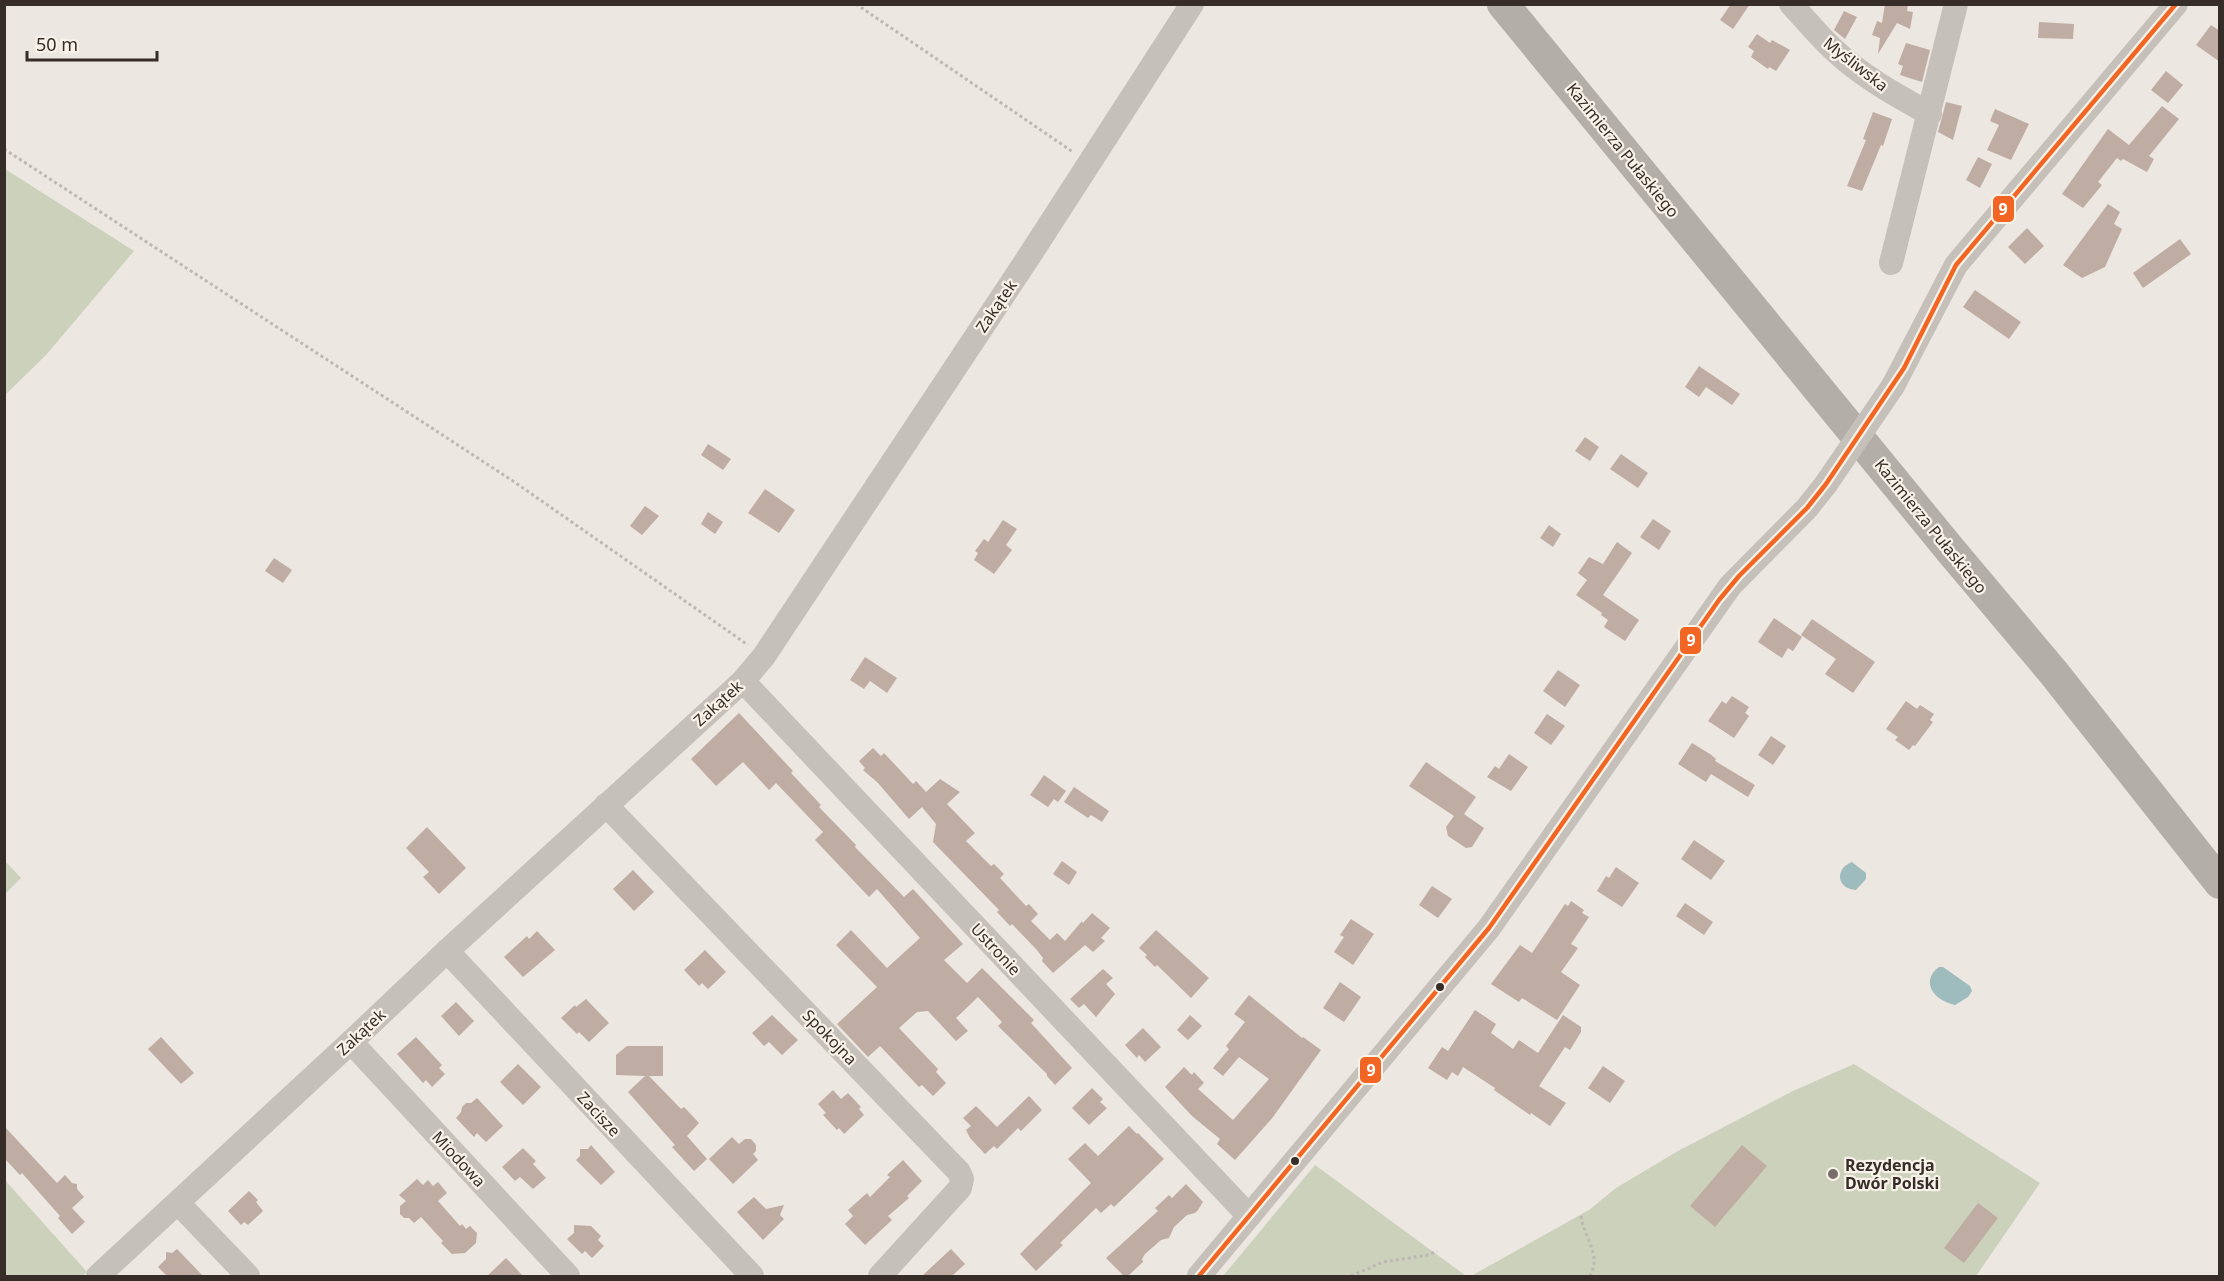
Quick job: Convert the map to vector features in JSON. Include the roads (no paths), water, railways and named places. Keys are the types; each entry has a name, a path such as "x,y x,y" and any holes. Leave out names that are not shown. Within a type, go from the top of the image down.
{"main road":[{"name":"Kazimierza Pułaskiego","path":"1503,4 1952,552 2054,672 2220,883"}],"street":[{"name":"Zakątek","path":"98,1276 447,951 743,681 764,656 1192,4"},
{"name":"Myśliwska","path":"1791,4 1840,55 1892,92 1930,114"},
{"path":"1891,263 1956,4"},
{"path":"1199,1276 1489,928 1730,586 1807,508 1826,484 1893,386 1956,266 2176,4"},
{"name":"Ustronie","path":"743,681 1249,1216"},
{"name":"Spokojna","path":"606,805 959,1172 962,1179 960,1188 880,1276"},
{"name":"Zacisze","path":"447,951 752,1276"},
{"name":"Miodowa","path":"351,1042 568,1276"},
{"path":"178,1203 248,1276"}],"water":[{"path":"1852,862 1866,873 1866,879 1856,890 1845,886 1840,878 1842,869"},
{"path":"1939,967 1943,967 1970,986 1972,991 1968,997 1955,1005 1936,995 1930,985 1930,979"}],"place":[{"name":"Rezydencja Dwór Polski","path":"1833,1174"}]}
